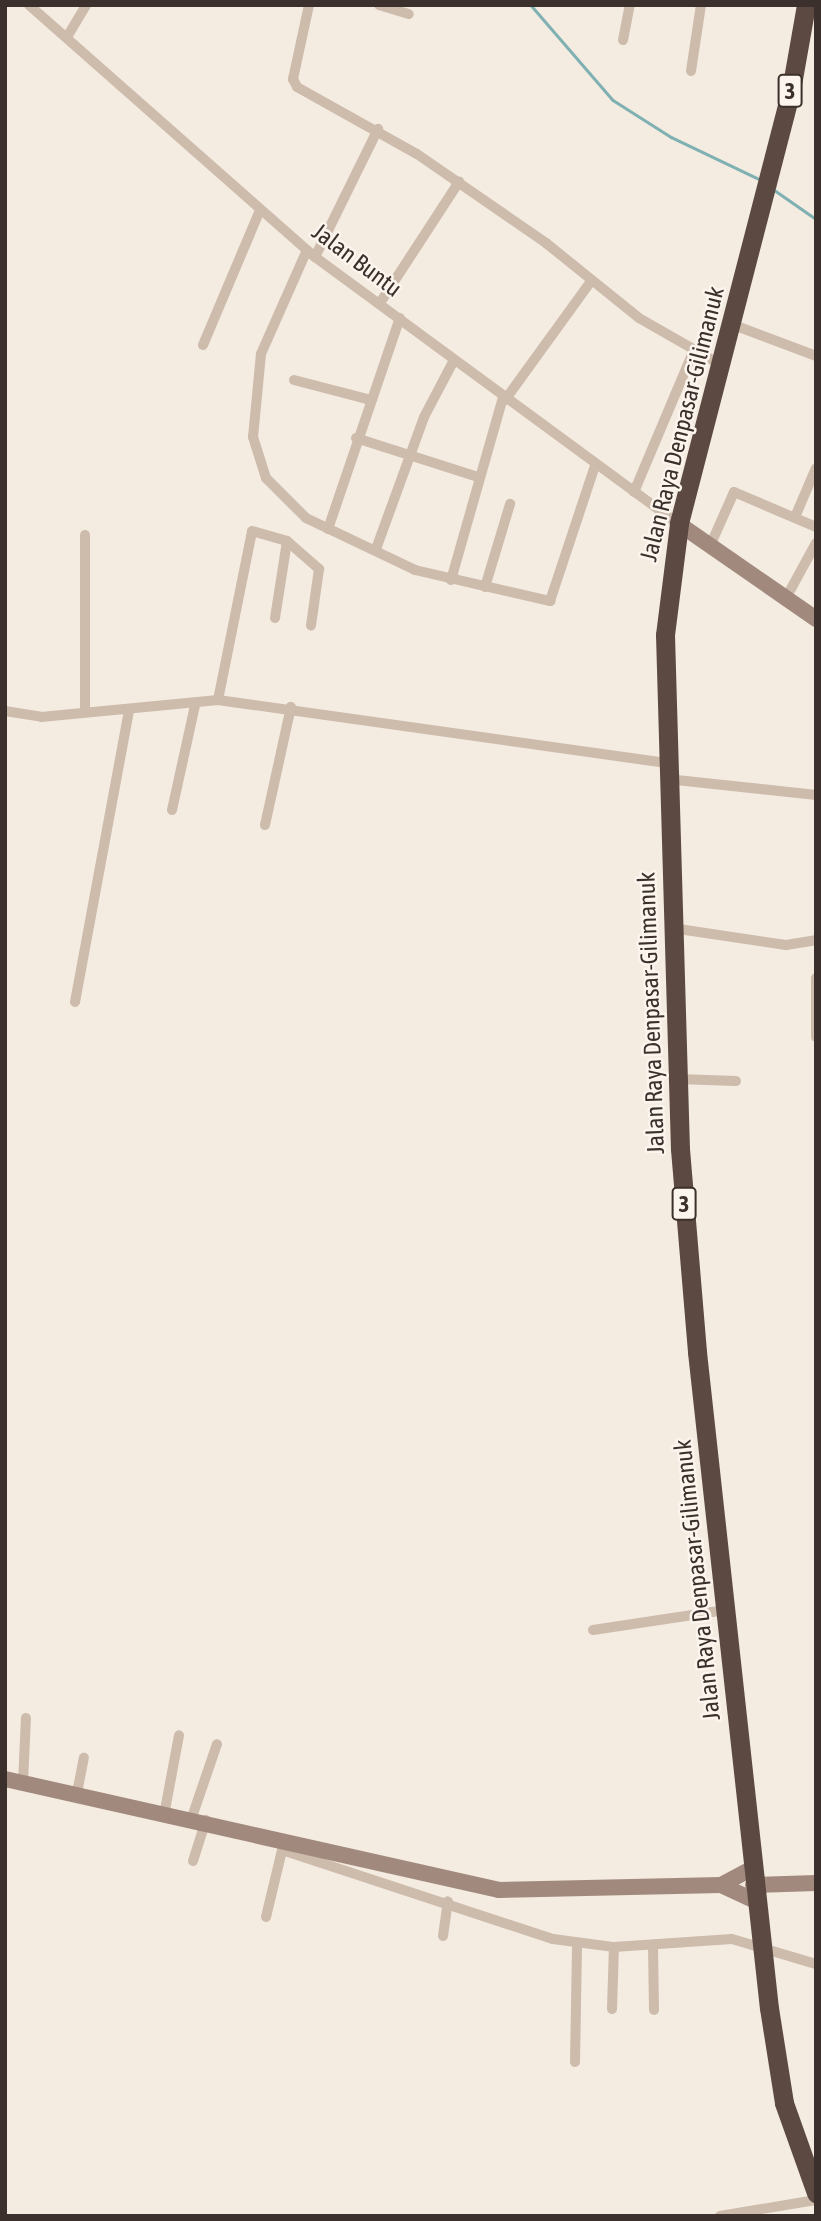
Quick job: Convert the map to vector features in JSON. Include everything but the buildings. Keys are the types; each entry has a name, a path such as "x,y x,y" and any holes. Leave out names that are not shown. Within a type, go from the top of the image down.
{"highway":[{"name":"Jalan Raya Denpasar-Gilimanuk","path":"806,5 770,176 678,524 665,612 667,771 684,1219 753,1885 784,2103 816,2193"}],"street":[{"name":"Jalan Buntu","path":"29,5 311,254 595,466 678,524"},
{"path":"67,37 86,5"},
{"path":"309,5 293,79 297,87 378,130 459,182 693,352 721,365"},
{"path":"379,5 409,14"},
{"path":"623,40 630,5"},
{"path":"691,71 701,5"},
{"path":"378,130 261,354 253,437 266,478 306,518 376,550 451,580 554,599 564,548 595,466"},
{"path":"380,303 459,182"},
{"path":"203,345 260,210"},
{"path":"451,580 478,477 504,399 592,280"},
{"path":"328,528 356,438 400,318"},
{"path":"731,324 816,356"},
{"path":"634,492 693,352"},
{"path":"376,550 412,453 454,360"},
{"path":"294,380 371,400"},
{"path":"356,438 412,453 478,477"},
{"path":"795,517 816,468"},
{"path":"710,546 734,492 816,527"},
{"path":"485,587 509,504"},
{"path":"678,524 816,619"},
{"path":"218,700 250,534 258,530 287,541 321,572 311,625"},
{"path":"85,535 85,708"},
{"path":"275,618 287,541"},
{"path":"786,598 816,543"},
{"path":"5,711 41,718 85,708 130,709 195,705 218,700 291,707 816,795"},
{"path":"172,810 195,705"},
{"path":"265,825 291,707"},
{"path":"75,1002 130,709"},
{"path":"673,928 786,945 816,940"},
{"path":"816,978 816,1037"},
{"path":"678,1079 736,1081"},
{"path":"593,1630 725,1610"},
{"path":"23,1783 26,1718"},
{"path":"165,1810 180,1735"},
{"path":"193,1861 199,1819 217,1744"},
{"path":"77,1793 84,1758"},
{"path":"5,1779 199,1819 284,1845 397,1888 448,1901 577,1944 653,1947 715,1939 762,1946 816,1964"},
{"path":"284,1845 402,1871 538,1892 816,1883"},
{"path":"266,1917 284,1845"},
{"path":"397,1888 402,1871"},
{"path":"721,1885 753,1885"},
{"path":"443,1936 448,1901"},
{"path":"575,2062 577,1944"},
{"path":"612,2009 614,1947"},
{"path":"653,1947 654,2010"},
{"path":"720,2216 816,2200"}],"waterway":[{"path":"531,5 613,100 671,137 759,179"},
{"path":"773,189 816,219"}]}
